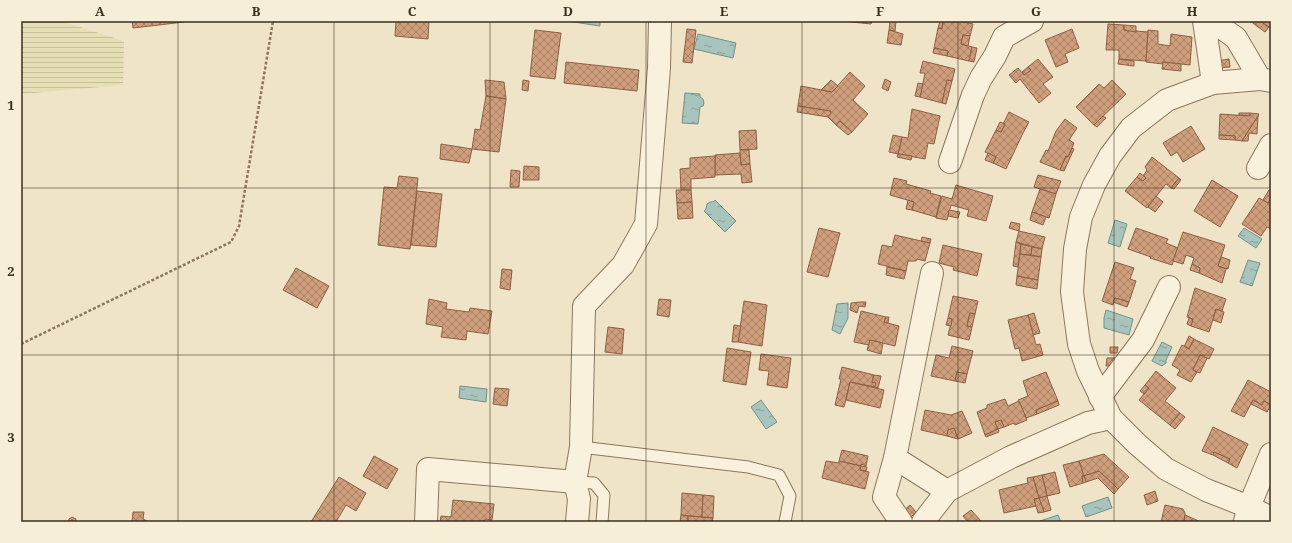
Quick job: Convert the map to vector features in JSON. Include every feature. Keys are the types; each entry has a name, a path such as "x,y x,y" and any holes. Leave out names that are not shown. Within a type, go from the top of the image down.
{"street":[{"path":"577,522 579,499 575,482 581,448 584,306 622,266 646,224 659,68 660,21"},
{"path":"950,162 973,95 994,56 998,29 1032,21"},
{"path":"1204,21 1213,84"},
{"path":"1212,21 1236,38 1266,80"},
{"path":"1266,80 1213,84 1167,100 1131,128 1110,156 1094,185 1081,217 1075,249 1072,292 1079,344 1088,370 1111,418 1137,444 1166,468 1247,515 1271,518"},
{"path":"1258,168 1271,145"},
{"path":"901,522 884,497 895,458 932,273"},
{"path":"1100,397 1143,340 1168,287"},
{"path":"923,522 947,491 1011,457 1088,423 1111,418"},
{"path":"1247,515 1271,454"},
{"path":"895,458 947,491"},
{"path":"426,522 428,469 575,482"}],"lane":[{"path":"581,448 748,467 779,475 790,496 785,522"},
{"path":"575,482 594,483 604,495 602,522"}],"path":[{"path":"21,344 231,242 239,226 272,21"}],"shaded area":[{"path":"21,21 61,21 124,41 123,85 21,94"}],"water":[{"path":"567,21 600,21 600,26"},
{"path":"698,34 736,43 733,58 694,49"},
{"path":"685,93 700,94 700,97 703,99 704,103 703,106 700,107 698,124 682,123"},
{"path":"715,200 736,221 725,232 704,211 707,204"},
{"path":"1115,220 1127,224 1120,247 1108,243"},
{"path":"1244,228 1262,239 1256,248 1238,236"},
{"path":"1248,260 1260,263 1252,286 1240,282"},
{"path":"848,303 848,318 840,334 832,330 837,304"},
{"path":"1106,310 1133,319 1129,335 1104,328"},
{"path":"1162,342 1172,347 1166,363 1162,366 1152,361"},
{"path":"460,386 487,389 486,402 459,398"},
{"path":"761,400 777,422 766,429 751,407"},
{"path":"1108,497 1112,508 1086,517 1082,506"},
{"path":"1058,515 1061,522 1040,522 1040,521"}],"building":[{"path":"132,21 184,21 184,22 133,28"},
{"path":"396,21 429,21 428,39 395,36"},
{"path":"842,21 872,21 871,24"},
{"path":"890,21 896,21 895,31 889,30"},
{"path":"940,21 943,21 942,29 938,28"},
{"path":"943,21 959,21 973,24 970,36 963,35 961,44 972,47 969,61 947,56 948,51 934,48 938,28 942,29"},
{"path":"1250,21 1260,21 1269,27 1265,32"},
{"path":"1260,21 1271,21 1271,29 1269,27"},
{"path":"1108,24 1124,25 1124,30 1148,32 1146,61 1119,59 1119,50 1106,50"},
{"path":"1124,25 1136,26 1136,32 1124,30"},
{"path":"687,29 696,30 692,63 683,62"},
{"path":"1072,29 1079,48 1065,54 1068,62 1056,67 1045,40"},
{"path":"535,30 561,33 555,79 530,76"},
{"path":"889,30 903,34 901,45 887,43"},
{"path":"1148,30 1158,31 1158,44 1170,46 1171,34 1192,37 1190,65 1146,62"},
{"path":"963,35 970,36 968,46 961,44"},
{"path":"972,47 977,48 974,62 969,61"},
{"path":"934,48 948,51 947,56 933,53"},
{"path":"1038,59 1053,77 1043,84 1051,93 1039,103 1020,79 1016,83 1009,75 1018,68 1024,75 1031,70 1028,67"},
{"path":"1119,59 1134,61 1134,66 1118,64"},
{"path":"1229,59 1230,67 1218,68 1217,61"},
{"path":"923,61 955,69 952,81 947,80 942,103 920,97 925,73 920,73"},
{"path":"566,62 639,70 637,91 564,83"},
{"path":"1163,62 1181,64 1181,71 1162,69"},
{"path":"1028,67 1031,70 1024,75 1022,72"},
{"path":"850,72 865,86 853,100 868,114 852,132 840,121 836,125 828,117 831,113 830,111 798,106 801,86 832,92"},
{"path":"885,79 891,82 888,91 882,88"},
{"path":"485,80 504,82 506,99 486,96"},
{"path":"523,80 529,81 528,91 522,90"},
{"path":"831,80 838,86 832,92 821,90"},
{"path":"947,80 952,81 946,104 942,103"},
{"path":"1112,80 1126,94 1094,125 1076,107 1099,84 1104,88"},
{"path":"918,83 923,84 920,97 915,96"},
{"path":"486,96 506,99 499,152 472,149 475,129 480,130"},
{"path":"798,106 830,111 831,113 828,117 797,112"},
{"path":"912,109 940,116 934,144 928,143 925,159 898,154 902,137 908,138"},
{"path":"1009,112 1029,122 1006,169 993,163 996,157 985,152 996,130 1001,132"},
{"path":"1239,113 1250,113 1250,116 1239,115"},
{"path":"1250,113 1259,114 1242,141 1235,140 1235,136 1219,135 1220,114 1250,116"},
{"path":"1103,116 1106,118 1097,127 1094,125"},
{"path":"1258,116 1257,134 1249,133 1248,141 1242,141"},
{"path":"1065,119 1077,128 1069,140 1074,143 1060,170 1040,162 1046,150 1048,151 1056,131"},
{"path":"840,121 852,132 848,135 836,125"},
{"path":"1000,122 1005,124 1001,132 996,130"},
{"path":"1191,126 1205,149 1183,162 1177,152 1171,156 1163,143"},
{"path":"756,130 757,149 740,150 739,131"},
{"path":"893,135 902,137 898,154 889,152"},
{"path":"1219,135 1235,136 1235,140 1219,139"},
{"path":"441,144 472,149 469,163 440,159"},
{"path":"1072,148 1074,149 1064,171 1060,170 1066,156 1068,157"},
{"path":"740,150 749,150 750,164 741,165"},
{"path":"740,153 741,165 750,164 752,182 742,183 741,174 715,175 715,155"},
{"path":"988,153 996,157 993,163 985,160"},
{"path":"898,154 912,156 911,160 897,157"},
{"path":"715,156 715,177 691,179 691,190 681,190 680,169 690,168 690,158"},
{"path":"1152,157 1179,178 1171,188 1166,184 1147,208 1125,191 1137,177 1143,181 1146,178 1143,176 1147,170 1145,167"},
{"path":"524,166 539,167 539,180 523,180"},
{"path":"511,170 520,171 519,187 510,187"},
{"path":"1140,173 1146,178 1143,181 1137,177"},
{"path":"1038,175 1061,181 1056,194 1034,187"},
{"path":"399,176 418,178 410,249 378,245 384,187 397,188"},
{"path":"894,178 907,181 906,184 931,191 930,193 941,196 936,217 912,210 914,202 890,195"},
{"path":"1179,178 1181,180 1174,189 1171,188"},
{"path":"1212,180 1238,196 1220,227 1194,211"},
{"path":"956,185 993,196 986,221 967,216 969,210 951,205 947,220 936,218 942,196 952,199"},
{"path":"1040,189 1056,194 1049,218 1032,212"},
{"path":"676,190 691,190 692,202 677,203"},
{"path":"1269,190 1271,191 1271,199 1268,203 1263,200"},
{"path":"417,191 442,194 436,247 411,245"},
{"path":"1156,196 1163,202 1155,212 1148,207"},
{"path":"1259,198 1268,203 1271,199 1271,229 1267,227 1261,236 1242,224"},
{"path":"908,200 914,202 912,210 906,209"},
{"path":"692,202 693,218 678,219 677,203"},
{"path":"949,210 960,212 958,218 948,216"},
{"path":"1032,212 1046,217 1043,225 1030,220"},
{"path":"1011,222 1020,224 1019,231 1009,228"},
{"path":"819,228 840,233 828,277 807,272"},
{"path":"1136,228 1168,239 1166,243 1178,248 1172,265 1128,249"},
{"path":"1019,231 1045,237 1042,249 1016,242"},
{"path":"1183,232 1225,245 1218,266 1226,269 1222,283 1199,273 1200,268 1192,264 1194,258 1186,255 1183,264 1173,261"},
{"path":"895,235 930,243 925,261 917,259 916,261 908,261 906,271 878,264 882,245 892,247"},
{"path":"922,237 931,239 930,243 921,241"},
{"path":"1016,242 1021,244 1018,267 1013,266"},
{"path":"1021,244 1032,247 1031,255 1020,254"},
{"path":"943,245 982,254 977,276 953,270 954,267 939,263"},
{"path":"1032,247 1042,249 1041,257 1031,255"},
{"path":"1020,254 1041,257 1038,280 1017,276"},
{"path":"1221,257 1230,260 1228,269 1218,266"},
{"path":"1115,262 1134,268 1130,279 1136,281 1129,302 1115,298 1113,305 1102,301"},
{"path":"1192,264 1200,268 1199,273 1190,270"},
{"path":"887,267 906,271 904,279 886,275"},
{"path":"296,268 329,286 317,308 283,290"},
{"path":"502,269 512,270 510,290 500,288"},
{"path":"1017,276 1038,280 1037,289 1016,285"},
{"path":"1195,288 1226,299 1222,311 1216,309 1209,332 1191,326 1193,319 1187,317"},
{"path":"953,296 978,301 975,314 970,313 967,326 972,327 969,340 948,335 952,319 948,318"},
{"path":"1115,298 1129,302 1127,307 1113,302"},
{"path":"429,299 447,303 446,309 469,312 470,308 492,311 488,334 467,331 466,340 441,337 443,327 426,324"},
{"path":"659,299 671,300 669,317 657,315"},
{"path":"744,301 767,305 762,346 738,342"},
{"path":"866,302 865,307 859,306 857,313 850,310 851,303"},
{"path":"1216,309 1224,312 1221,323 1213,320"},
{"path":"861,311 886,317 884,322 899,326 895,346 870,340 869,345 854,342"},
{"path":"970,313 975,314 972,327 967,326"},
{"path":"1034,313 1040,333 1033,335 1028,315"},
{"path":"1028,315 1036,345 1040,344 1043,355 1022,361 1019,348 1015,349 1008,320"},
{"path":"886,317 889,317 888,323 884,322"},
{"path":"948,318 952,319 951,326 946,325"},
{"path":"1189,318 1193,319 1191,326 1187,324"},
{"path":"734,325 741,326 738,342 732,342"},
{"path":"608,327 624,329 622,354 605,352"},
{"path":"1189,336 1194,339 1189,349 1184,347"},
{"path":"1194,339 1214,349 1209,359 1200,355 1193,370 1197,372 1191,382 1177,375 1180,370 1172,365 1182,345 1189,349"},
{"path":"870,340 883,343 881,354 867,350"},
{"path":"952,346 973,351 967,374 957,372 955,381 931,376 936,355 949,358"},
{"path":"1110,347 1118,347 1117,353 1110,353"},
{"path":"727,348 751,352 746,385 723,381"},
{"path":"761,354 791,358 787,388 767,385 769,371 759,370"},
{"path":"1200,355 1207,358 1200,373 1193,370"},
{"path":"1107,358 1117,358 1117,366 1106,366"},
{"path":"842,367 874,375 872,382 876,383 875,387 850,382 844,407 835,405"},
{"path":"1156,371 1176,388 1165,401 1180,413 1170,425 1139,400 1149,388 1145,385"},
{"path":"957,372 967,374 965,383 955,381"},
{"path":"1046,372 1058,401 1036,410 1037,414 1026,418 1018,400 1028,396 1023,381"},
{"path":"874,375 881,376 878,388 875,387 876,383 872,382"},
{"path":"1248,380 1271,392 1271,405 1264,401 1262,405 1253,400 1244,417 1231,411"},
{"path":"850,382 884,390 880,408 846,400"},
{"path":"1145,385 1149,388 1144,394 1140,391"},
{"path":"495,388 509,389 507,406 493,404"},
{"path":"1005,399 1008,406 1019,401 1027,420 1015,425 1014,423 1004,427 1001,420 995,422 998,429 985,435 977,412 987,408 987,405"},
{"path":"1253,400 1262,405 1264,401 1271,405 1267,412 1251,404"},
{"path":"1058,401 1059,405 1037,414 1036,410"},
{"path":"925,410 951,415 962,411 972,433 958,439 954,428 948,430 947,436 921,430"},
{"path":"1180,413 1185,417 1175,429 1170,425"},
{"path":"1001,420 1004,427 998,429 995,422"},
{"path":"1213,427 1248,444 1237,468 1228,463 1230,459 1214,452 1213,455 1202,451"},
{"path":"954,428 958,439 947,436 948,430"},
{"path":"998,429 999,432 986,437 985,435"},
{"path":"842,450 868,456 866,466 839,461"},
{"path":"1214,452 1230,459 1228,463 1213,455"},
{"path":"1104,454 1129,477 1118,489 1099,471 1084,476 1079,461"},
{"path":"374,456 398,469 387,489 363,476"},
{"path":"826,461 839,463 839,461 861,466 860,470 869,472 865,489 822,478"},
{"path":"1079,461 1084,476 1082,476 1083,483 1070,487 1063,465"},
{"path":"861,466 867,467 866,471 860,470"},
{"path":"1099,471 1118,489 1114,494 1098,478 1086,482 1084,476"},
{"path":"1055,472 1060,493 1047,496 1042,475"},
{"path":"1042,475 1047,496 1039,498 1033,477"},
{"path":"1082,476 1084,476 1086,482 1083,483"},
{"path":"339,477 366,493 356,511 346,505 336,522 311,522"},
{"path":"1033,477 1039,498 1034,499 1036,506 1004,513 999,490 1028,483 1027,478"},
{"path":"1155,491 1158,501 1147,505 1144,495"},
{"path":"682,493 703,495 702,517 681,515"},
{"path":"703,495 714,496 713,518 702,517"},
{"path":"1047,496 1051,510 1044,512 1039,498"},
{"path":"1039,498 1044,512 1038,513 1034,499"},
{"path":"453,500 494,504 492,520 485,519 484,522 440,522 441,516 451,517"},
{"path":"910,505 916,512 908,520 902,512"},
{"path":"1165,505 1183,509 1185,513 1184,522 1161,522"},
{"path":"971,510 982,522 968,522 963,516"},
{"path":"133,512 144,512 143,519 149,522 132,522"},
{"path":"681,515 688,516 688,522 680,522"},
{"path":"1185,515 1201,522 1184,522"},
{"path":"688,516 713,518 712,522 688,522"},
{"path":"72,517 76,519 76,522 68,522 69,519"}]}
